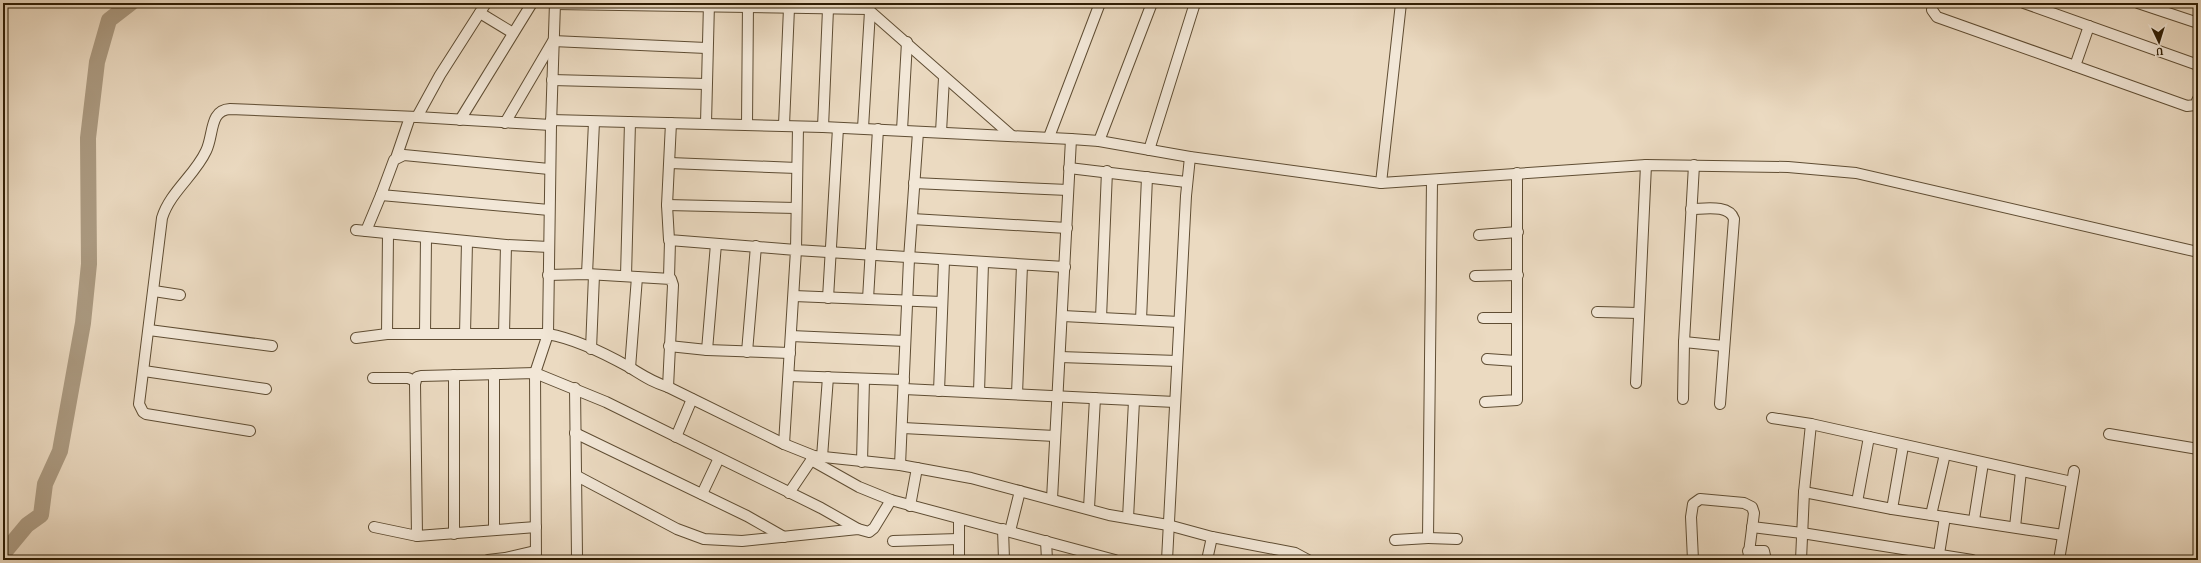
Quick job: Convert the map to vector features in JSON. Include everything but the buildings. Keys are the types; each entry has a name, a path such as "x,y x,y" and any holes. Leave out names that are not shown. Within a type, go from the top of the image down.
{"street":[{"path":"366,231 413,117 486,3"},
{"path":"460,120 532,3"},
{"path":"1049,137 1100,3"},
{"path":"1100,141 1152,3"},
{"path":"1149,150 1195,3"},
{"path":"1381,183 1401,3"},
{"path":"1933,3 1932,10 1937,17 2186,106 2195,105 2198,99"},
{"path":"2024,3 2198,65"},
{"path":"2138,3 2198,23"},
{"path":"488,560 536,555 535,373 548,334 548,275 550,247 549,169 555,4 709,4 828,9 866,8 907,42 944,78 1012,136"},
{"path":"706,123 706,48 709,4"},
{"path":"747,124 748,5"},
{"path":"784,126 789,8"},
{"path":"863,128 866,8"},
{"path":"823,127 828,9"},
{"path":"480,13 513,33"},
{"path":"2075,66 2089,26"},
{"path":"553,41 706,48"},
{"path":"505,123 553,41"},
{"path":"902,130 907,42"},
{"path":"942,132 944,78"},
{"path":"552,80 706,84"},
{"path":"250,431 146,414 142,412 139,404 164,214 206,151 211,140 215,116 220,111 230,109 413,117 505,123 630,122 747,124 1049,137 1100,141 1190,157 1381,183 1646,165 1810,168 1856,173 2198,252"},
{"path":"591,349 594,122"},
{"path":"626,276 630,122"},
{"path":"668,387 673,285 669,278 670,241 667,236 671,123"},
{"path":"784,444 794,296 798,127"},
{"path":"828,298 829,253 838,128"},
{"path":"868,299 878,129"},
{"path":"900,465 903,428 909,259 918,132"},
{"path":"1052,499 1063,316 1071,139"},
{"path":"396,158 404,155 549,169"},
{"path":"1167,560 1186,182 1190,157"},
{"path":"670,163 797,168"},
{"path":"1636,383 1646,165"},
{"path":"1683,399 1684,342 1694,165"},
{"path":"1069,168 1107,171 1186,182"},
{"path":"1101,318 1107,171"},
{"path":"1485,402 1517,400 1517,173"},
{"path":"1141,320 1147,177"},
{"path":"1428,538 1432,180"},
{"path":"914,183 1068,190"},
{"path":"381,195 549,210"},
{"path":"668,205 796,208"},
{"path":"1691,209 1723,209 1729,212 1734,219 1720,404"},
{"path":"912,219 1067,228"},
{"path":"356,230 467,242 550,247"},
{"path":"1479,235 1518,232"},
{"path":"387,334 388,234"},
{"path":"425,334 426,238"},
{"path":"670,241 756,246 909,259 1065,268"},
{"path":"465,334 467,242"},
{"path":"707,350 716,244"},
{"path":"504,334 506,245"},
{"path":"747,352 756,246"},
{"path":"939,391 944,261"},
{"path":"979,392 983,263"},
{"path":"1017,394 1022,265"},
{"path":"548,275 591,274 669,278"},
{"path":"1476,276 1518,275"},
{"path":"630,368 637,277"},
{"path":"154,291 180,294"},
{"path":"794,296 942,302"},
{"path":"1597,312 1639,313"},
{"path":"1063,316 1179,322"},
{"path":"1483,318 1516,318"},
{"path":"149,330 272,346"},
{"path":"356,338 387,334 548,334 571,340 630,368 649,381 668,387 784,444 816,458 853,484 891,500 958,519 1046,541 1090,557 1115,560"},
{"path":"791,336 906,341"},
{"path":"1684,342 1724,346"},
{"path":"670,346 707,350 790,354"},
{"path":"1060,357 1177,361"},
{"path":"1487,359 1516,361"},
{"path":"144,371 266,388"},
{"path":"417,536 416,381 421,376 535,373 575,388 676,436 866,533 872,530 891,500"},
{"path":"494,374 494,530"},
{"path":"454,375 454,534"},
{"path":"789,376 828,376 864,379 904,384 939,391 1175,402"},
{"path":"790,493 816,458 828,376"},
{"path":"373,378 408,378 416,381"},
{"path":"862,462 864,379"},
{"path":"575,388 577,556"},
{"path":"1089,508 1095,398"},
{"path":"676,436 692,399"},
{"path":"1128,518 1134,401"},
{"path":"1772,418 1811,424 1903,446 2021,471 2073,476 2059,560"},
{"path":"1801,560 1804,492 1811,424"},
{"path":"903,428 1055,436"},
{"path":"576,433 702,494 784,537"},
{"path":"2109,434 2198,448"},
{"path":"1857,502 1869,437"},
{"path":"1892,508 1903,446"},
{"path":"1931,515 1945,454"},
{"path":"702,494 719,458"},
{"path":"816,458 900,465 971,478 1089,508 1109,515 1168,525 1212,537 1295,553 1308,560"},
{"path":"1974,520 1983,463"},
{"path":"910,506 917,468"},
{"path":"2015,527 2021,471"},
{"path":"577,476 691,536 726,541 784,537 858,529"},
{"path":"1004,560 1006,530 1020,491"},
{"path":"1804,492 1931,515 1974,520 2063,535"},
{"path":"1693,560 1691,517 1695,501 1700,499 1748,504 1752,507 1754,513 1748,555 1764,551 1766,560"},
{"path":"1938,557 1945,517"},
{"path":"958,519 959,560"},
{"path":"374,527 417,536 536,527"},
{"path":"1752,527 1802,533 1938,557 1972,560"},
{"path":"1207,560 1212,537"},
{"path":"893,541 958,538"},
{"path":"1395,540 1428,538 1457,539"},
{"path":"1046,541 1047,560"}],"waterway":[{"path":"3,554 27,525 41,515 45,484 60,451 83,323 89,264 88,138 97,62 109,20 131,3"}]}
